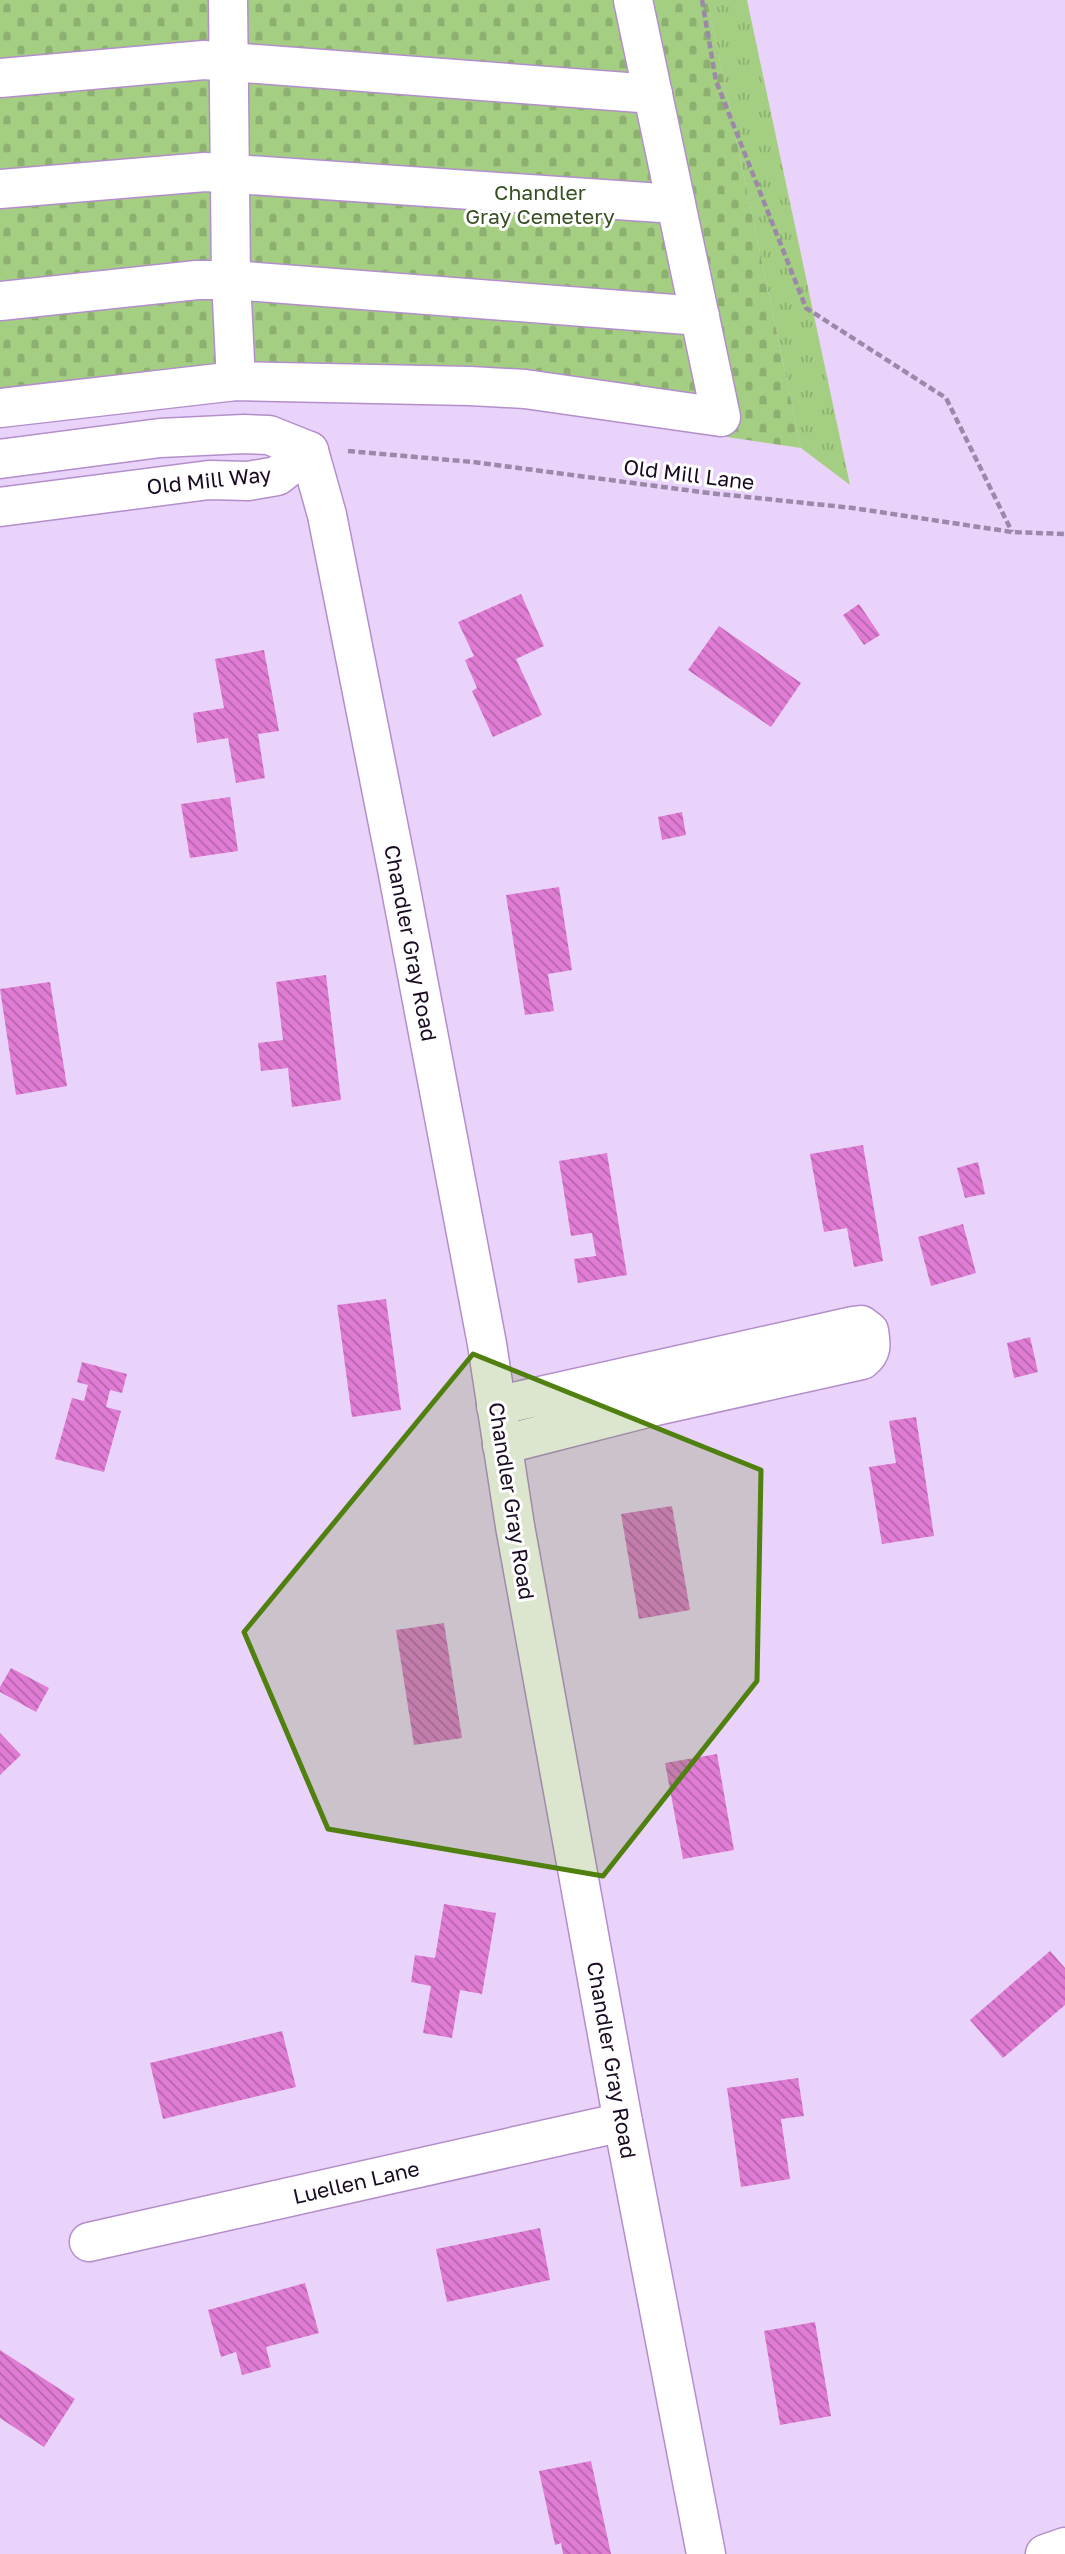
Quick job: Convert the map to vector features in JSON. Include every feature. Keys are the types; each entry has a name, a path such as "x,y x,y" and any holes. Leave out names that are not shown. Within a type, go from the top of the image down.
{"street":[{"path":"228,0 231,280 236,382"},
{"path":"0,408 236,382 470,386 525,390 721,417 633,0"},
{"path":"0,78 204,60 653,94"},
{"path":"0,189 205,172 676,204"},
{"path":"0,300 197,280 231,280 700,316"},
{"name":"Old Mill Way","path":"0,459 160,438 244,434 270,435 309,451 277,476 248,481 209,480 0,507"},
{"name":"Chandler Gray Road","path":"309,451 327,515 359,669 496,1406 623,2122 706,2554"},
{"path":"496,1406 853,1326 861,1325 869,1331 872,1346 869,1354 862,1360 647,1408 502,1445"},
{"name":"Luellen Lane","path":"89,2242 623,2122"},
{"path":"1045,2554 1065,2547"}],"path":[{"path":"702,0 716,81 806,309 946,398 1012,532"},
{"name":"Old Mill Lane","path":"309,451 356,451 473,462 709,494 853,508 1012,532 1065,534"}],"highlighted area":[{"path":"473,1354 761,1470 757,1681 603,1876 328,1829 244,1632"}],"green space":[{"name":"Chandler Gray Cemetery","path":"0,0 707,0 801,448 533,408 235,396 0,421"},
{"path":"707,0 747,0 850,485 801,448"}],"building":[{"path":"521,594 544,646 516,659 542,715 493,737 472,691 477,688 465,660 474,656 458,622"},
{"path":"859,604 880,635 864,645 843,615"},
{"path":"719,626 801,683 771,727 688,670"},
{"path":"264,650 279,731 258,734 265,778 236,783 228,738 197,743 193,713 224,708 215,659"},
{"path":"230,797 238,851 190,858 181,804"},
{"path":"682,812 686,835 662,840 658,817"},
{"path":"559,887 572,970 548,974 554,1011 525,1015 506,895"},
{"path":"326,975 341,1100 292,1107 288,1068 261,1071 258,1043 283,1040 276,982"},
{"path":"50,982 67,1086 16,1095 0,989"},
{"path":"863,1145 883,1261 854,1267 847,1228 824,1232 810,1154"},
{"path":"607,1153 627,1275 578,1283 574,1259 596,1256 592,1233 571,1236 559,1161"},
{"path":"978,1162 985,1194 965,1198 957,1168"},
{"path":"963,1224 976,1273 931,1286 918,1237"},
{"path":"386,1299 401,1410 352,1417 337,1305"},
{"path":"1030,1337 1038,1372 1014,1378 1007,1343"},
{"path":"82,1362 127,1374 122,1393 110,1390 106,1407 121,1411 104,1472 55,1459 72,1398 84,1401 88,1385 77,1382"},
{"path":"916,1417 934,1536 882,1544 869,1467 896,1463 889,1421"},
{"path":"672,1506 690,1610 639,1619 621,1514"},
{"path":"444,1623 462,1738 414,1745 396,1630"},
{"path":"11,1668 49,1688 36,1712 0,1692"},
{"path":"0,1733 21,1755 0,1775"},
{"path":"717,1754 734,1850 683,1859 665,1763"},
{"path":"444,1904 496,1913 482,1994 460,1990 452,2038 423,2033 431,1986 411,1982 415,1955 435,1958"},
{"path":"1050,1951 1065,1968 1065,2005 1003,2058 970,2020"},
{"path":"282,2031 296,2087 163,2119 150,2063"},
{"path":"798,2078 804,2116 781,2119 790,2179 741,2187 727,2088"},
{"path":"540,2228 550,2280 447,2302 436,2249"},
{"path":"305,2283 319,2333 266,2347 271,2367 242,2375 236,2352 221,2357 208,2310"},
{"path":"815,2322 831,2416 780,2425 764,2331"},
{"path":"0,2350 75,2399 44,2447 0,2418"},
{"path":"591,2461 611,2554 563,2554 561,2543 555,2545 539,2471"}]}
